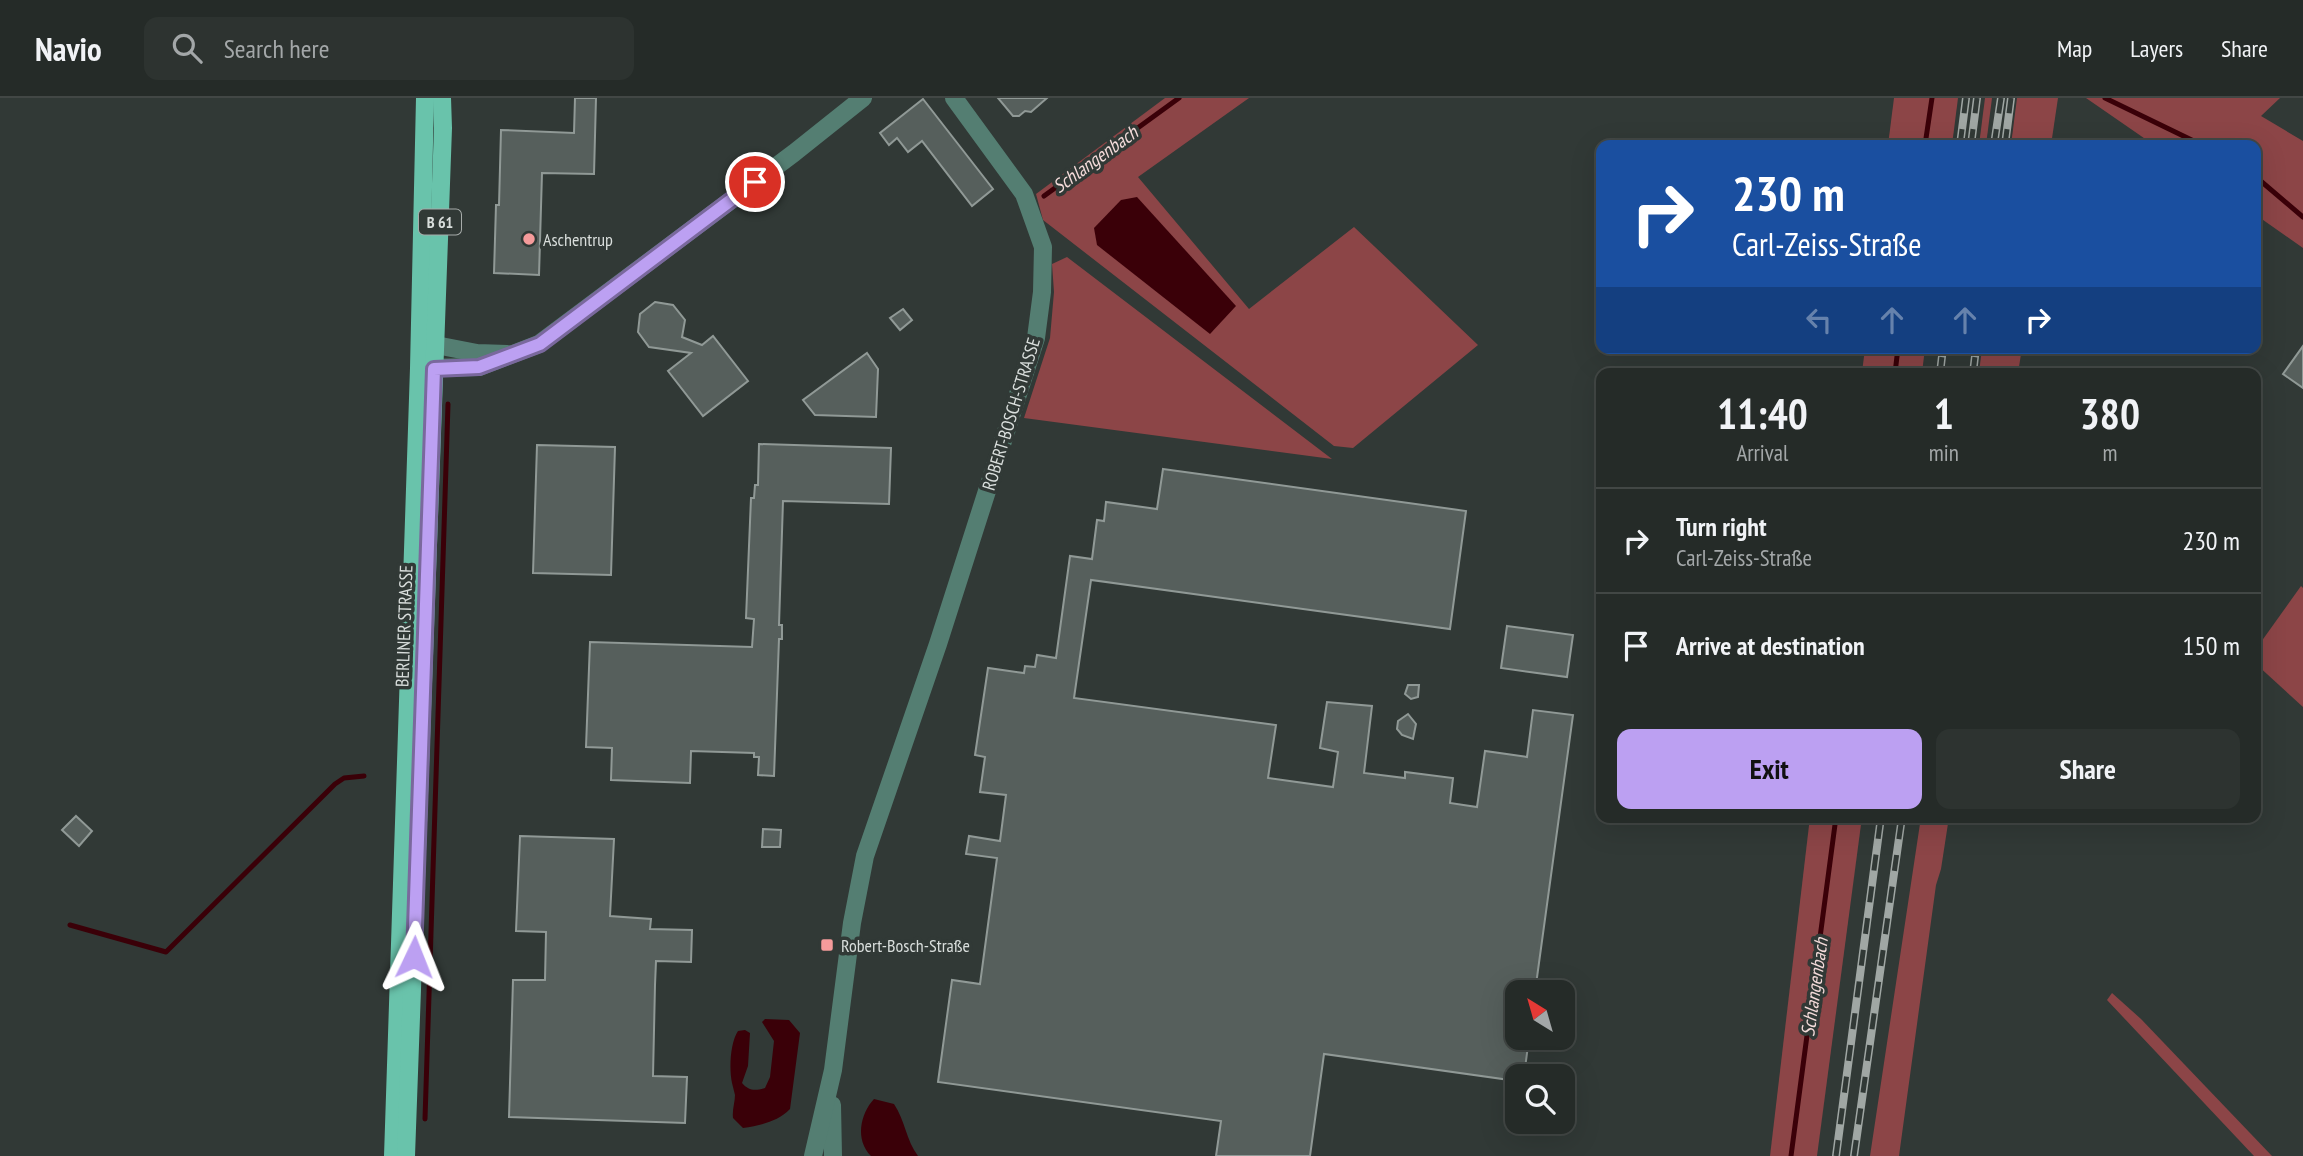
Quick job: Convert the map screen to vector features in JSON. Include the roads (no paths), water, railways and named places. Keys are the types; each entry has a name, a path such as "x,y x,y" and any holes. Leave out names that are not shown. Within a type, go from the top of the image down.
{"main road":[{"name":"BERLINER STRASSE","path":"425,98 427,346"},
{"name":"BERLINER STRASSE","path":"393,1156 427,346 443,128 442,98"},
{"name":"BERLINER STRASSE","path":"406,1156 426,368"}],"street":[{"path":"426,368 479,367 540,344 863,98"},
{"name":"ROBERT-BOSCH-STRASSE","path":"813,1156 832,1070 852,923 865,856 938,644 1036,338 1042,292 1043,247 1024,194 954,98"},
{"path":"427,346 477,353 517,354"},
{"name":"ROBERT-BOSCH-STRASSE","path":"832,1070 833,1156"}],"waterway":[{"name":"Schlangenbach","path":"1044,196 1179,98"},
{"name":"Schlangenbach","path":"1926,140 1932,98"},
{"path":"2105,98 2192,140"},
{"path":"2261,181 2303,217"},
{"name":"Schlangenbach","path":"1896,368 1897,354"},
{"path":"425,1119 448,404"},
{"path":"70,925 166,952 335,784 344,778 364,776"},
{"name":"Schlangenbach","path":"1791,1156 1835,823"}],"railway":[{"path":"1961,140 1966,98"},
{"path":"1972,140 1977,98"},
{"path":"1995,140 2001,98"},
{"path":"2006,140 2011,98"},
{"path":"1941,368 1942,354"},
{"path":"1974,368 1975,354"},
{"path":"1836,1156 1880,823"},
{"path":"1854,1156 1901,823"}],"place":[{"name":"Aschentrup","path":"529,239"},
{"name":"Robert-Bosch-Straße","path":"827,945"}]}
